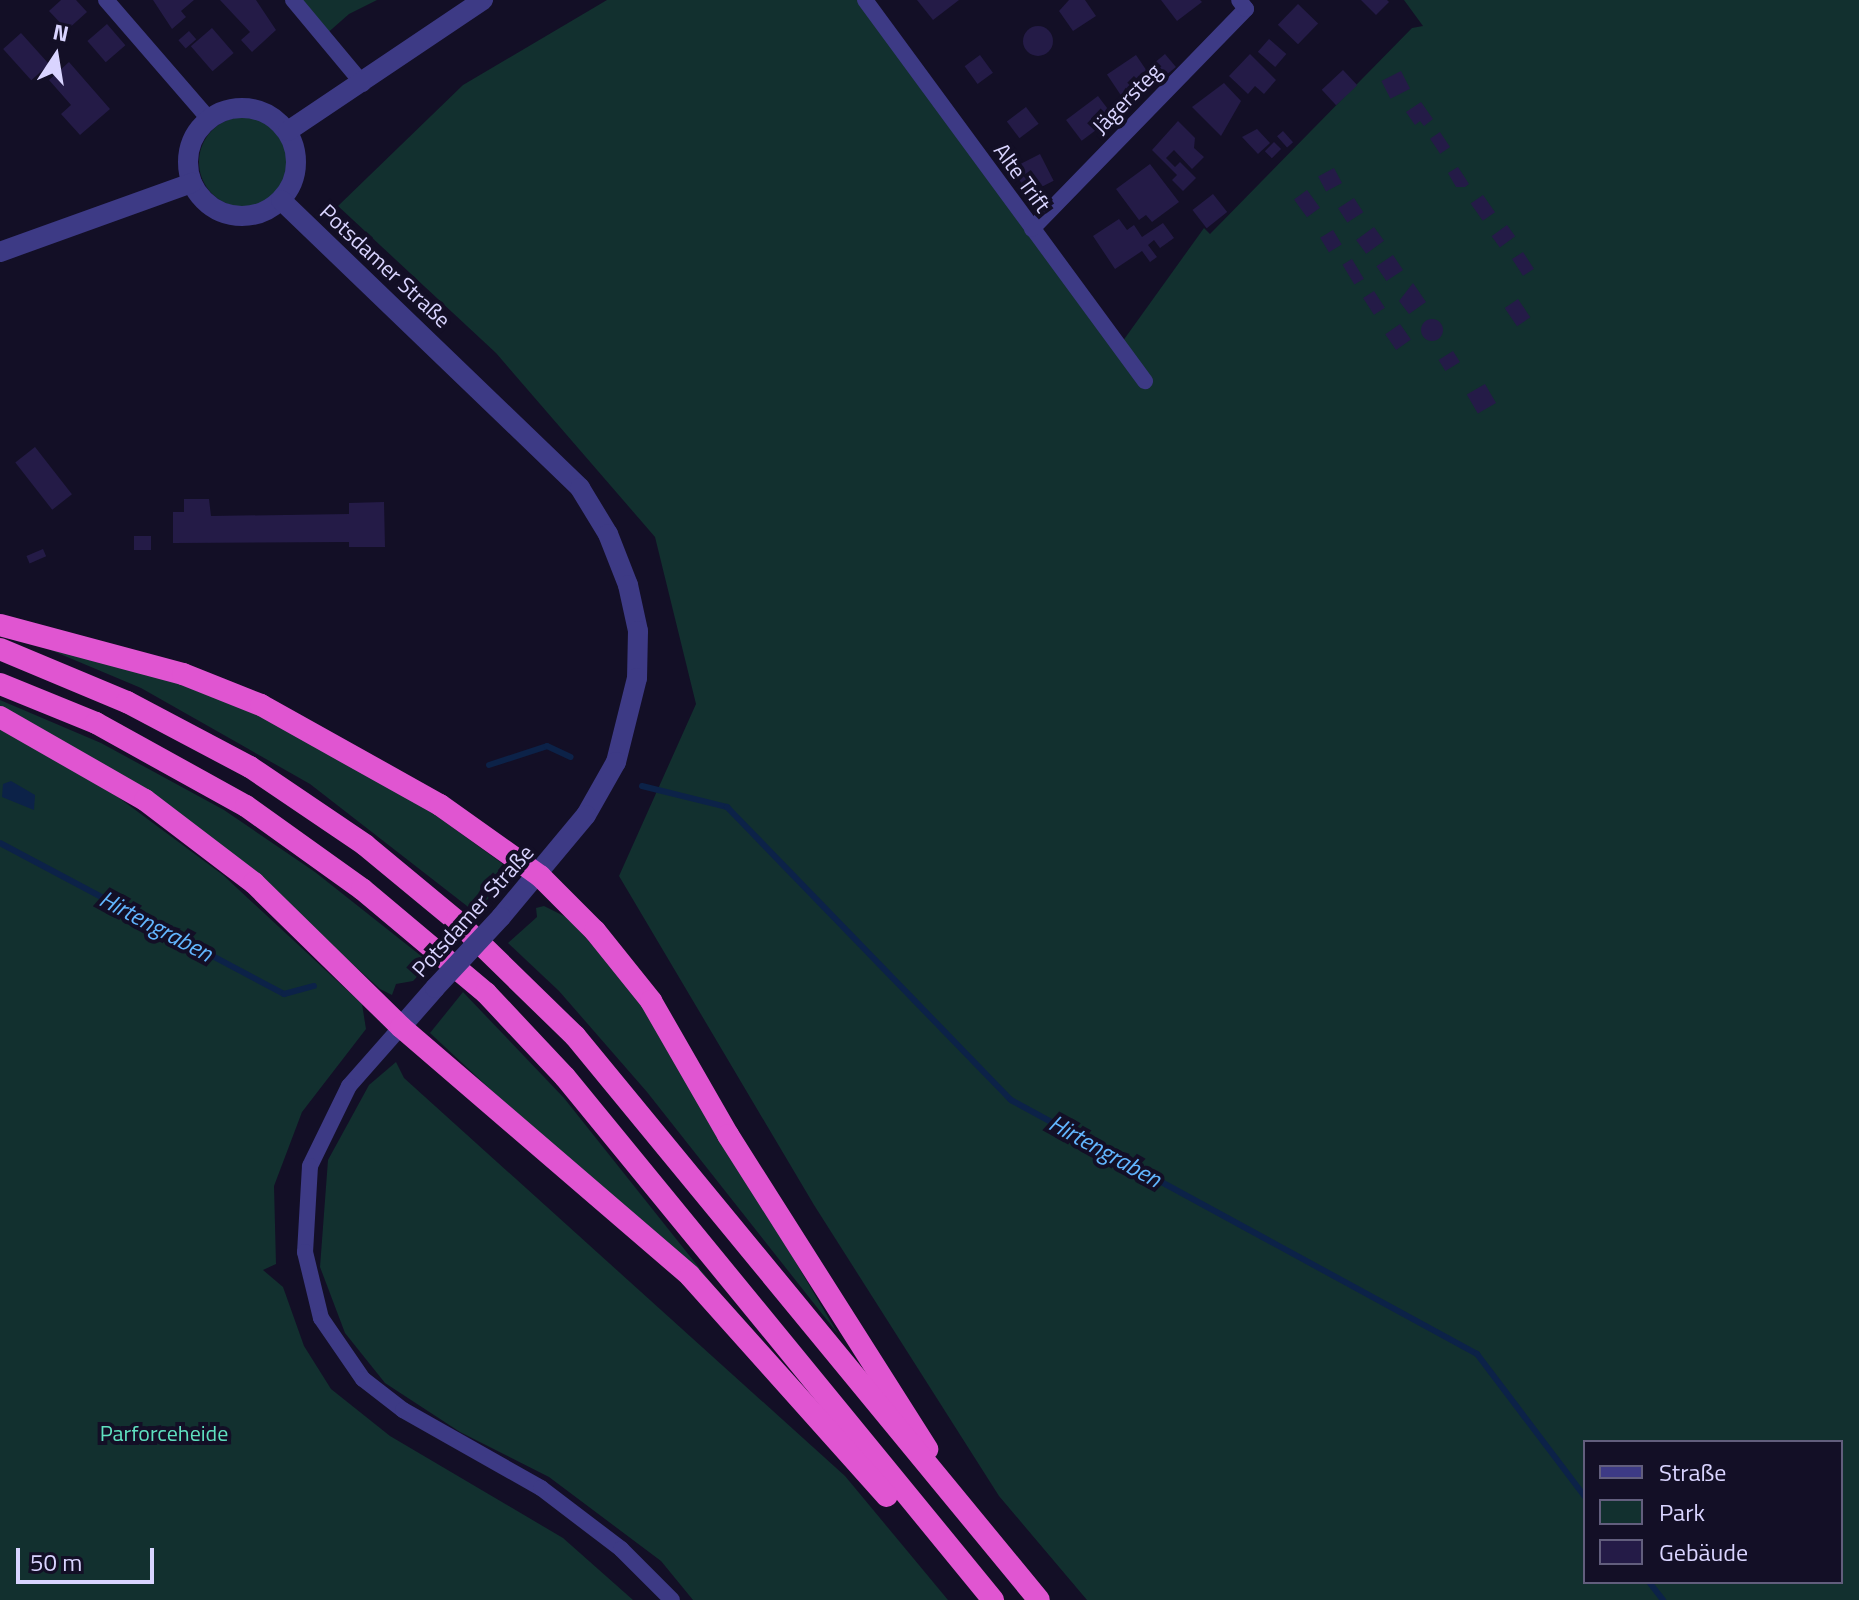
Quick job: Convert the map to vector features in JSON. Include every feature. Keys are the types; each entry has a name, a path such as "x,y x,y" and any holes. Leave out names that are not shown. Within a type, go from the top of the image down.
{"highway":[{"path":"0,625 183,674 261,705 440,805 540,876 595,931 651,1001 728,1135 964,1513"},
{"path":"0,649 127,702 250,767 354,838 457,921 575,1036 964,1513 1039,1600"},
{"path":"0,684 96,723 246,806 362,889 486,993 565,1077 749,1299 935,1534 993,1600"},
{"path":"0,717 145,800 254,883 401,1027 690,1276 895,1504 935,1534"}],"street":[{"path":"106,0 209,119"},
{"path":"293,0 363,84"},
{"path":"288,131 363,84 483,0"},
{"name":"Alte Trift","path":"865,0 1145,381"},
{"name":"Jägersteg","path":"1032,229 1246,9 1239,0"},
{"path":"251,109 275,118 288,131 297,159 281,200 267,210 232,215 202,198 192,183 189,148 209,119 224,110 251,109"},
{"path":"0,252 192,183"},
{"name":"Potsdamer Straße","path":"281,200 553,458 580,488 621,563 638,631 631,719 616,762 586,815 540,876 349,1086 310,1166 305,1252 321,1318 363,1379 403,1410 541,1488 621,1549 672,1600"}],"green space":[{"path":"293,0 377,0 349,14 324,36"},
{"path":"607,0 861,0 1120,345 1204,228 1210,234 1412,28 1423,26 1404,0 1859,0 1859,1600 1087,1600 999,1496 814,1205 619,876 696,704 655,537 496,353 338,206 463,85"},
{"path":"244,117 261,120 276,130 286,145 289,162 286,179 276,194 261,204 244,207 227,204 212,194 202,179 199,162 202,145 212,130 227,120"},
{"path":"34,643 202,690 288,726 391,783 503,864 498,870 497,888 476,913 310,784 141,688"},
{"path":"0,700 101,743 224,810 315,872 430,963 413,981 396,984 392,995 380,989 271,890 0,709"},
{"name":"Parforceheide","path":"0,727 99,783 223,875 362,1004 366,1029 302,1112 274,1186 276,1264 263,1270 283,1287 304,1346 331,1389 390,1436 563,1538 633,1600 0,1600"},
{"path":"544,906 568,918 640,998 838,1334 647,1092 559,991 508,943 537,917 536,908"},
{"path":"463,992 564,1098 751,1333 430,1033"},
{"path":"396,1062 404,1078 845,1476 948,1600 693,1600 661,1561 549,1477 460,1432 385,1383 345,1333 320,1267 328,1160 369,1085"}],"water":[{"path":"11,781 35,795 34,810 2,797 3,784"}],"building":[{"path":"61,0 76,0 87,12 67,30 49,11"},
{"path":"153,0 194,0 181,11 186,17 172,29"},
{"path":"220,0 256,0 276,30 252,52 241,40 250,32"},
{"path":"917,0 959,0 933,20"},
{"path":"1069,0 1085,0 1096,16 1073,31 1059,11"},
{"path":"1161,0 1200,0 1202,2 1177,21"},
{"path":"1361,0 1387,0 1389,2 1376,15"},
{"path":"1298,4 1318,23 1298,44 1278,25"},
{"path":"107,24 125,45 106,62 87,41"},
{"path":"1038,26 1049,30 1053,41 1049,52 1038,56 1027,52 1023,41 1027,30"},
{"path":"212,28 234,53 213,71 191,46"},
{"path":"189,31 196,39 186,48 178,40"},
{"path":"21,33 49,64 31,80 3,49"},
{"path":"1269,39 1286,54 1275,67 1258,52"},
{"path":"1165,54 1176,67 1164,77 1153,64"},
{"path":"1250,54 1276,80 1264,94 1255,86 1248,94 1229,76"},
{"path":"980,55 993,73 978,84 965,66"},
{"path":"1136,55 1153,80 1124,99 1107,75"},
{"path":"69,62 110,109 80,135 61,114 71,105 49,80"},
{"path":"1343,70 1357,85 1336,105 1322,90"},
{"path":"1401,71 1410,89 1390,99 1381,81"},
{"path":"1224,83 1241,101 1221,136 1192,107"},
{"path":"1098,96 1114,117 1082,141 1066,120"},
{"path":"1421,102 1433,119 1424,126 1420,121 1415,125 1406,112"},
{"path":"1026,107 1039,124 1019,138 1007,121"},
{"path":"1178,121 1195,138 1194,148 1204,157 1192,169 1174,150 1166,158 1175,167 1180,162 1196,178 1183,191 1172,180 1177,175 1152,150"},
{"path":"1257,129 1270,143 1258,154 1242,137"},
{"path":"1283,131 1293,142 1287,148 1277,136"},
{"path":"1440,132 1450,147 1440,154 1430,139"},
{"path":"1274,142 1281,149 1272,158 1265,151"},
{"path":"1040,154 1054,181 1027,194 1013,168"},
{"path":"1150,164 1179,202 1152,222 1146,215 1139,220 1116,189"},
{"path":"1458,167 1469,184 1465,187 1456,187 1448,173"},
{"path":"1334,168 1342,183 1326,191 1318,176"},
{"path":"1307,190 1320,208 1307,217 1294,199"},
{"path":"1213,194 1227,212 1207,228 1193,210"},
{"path":"1483,195 1495,212 1483,221 1471,204"},
{"path":"1354,198 1363,212 1347,223 1338,208"},
{"path":"1119,219 1127,230 1134,225 1142,237 1163,223 1174,238 1160,248 1154,240 1148,245 1157,257 1150,262 1142,251 1115,269 1093,236"},
{"path":"1507,225 1515,236 1500,247 1492,236"},
{"path":"1374,227 1384,241 1366,254 1356,240"},
{"path":"1333,230 1342,245 1329,252 1320,238"},
{"path":"1523,252 1534,269 1523,276 1512,259"},
{"path":"1393,255 1403,270 1386,281 1376,266"},
{"path":"1352,259 1364,279 1354,284 1343,265"},
{"path":"1413,283 1426,302 1409,314 1399,301"},
{"path":"1374,291 1385,308 1374,315 1363,298"},
{"path":"1518,299 1530,317 1517,326 1505,308"},
{"path":"1432,319 1440,322 1443,330 1440,338 1432,341 1424,338 1421,330 1424,322"},
{"path":"1400,324 1411,340 1396,350 1385,334"},
{"path":"1453,351 1460,362 1445,371 1439,360"},
{"path":"1485,384 1496,403 1478,414 1467,394"},
{"path":"35,447 72,494 52,510 15,462"},
{"path":"184,499 209,499 211,516 349,514 349,503 384,502 385,547 349,547 349,542 173,543 173,512 184,512"},
{"path":"134,536 151,536 151,550 134,550"},
{"path":"43,549 46,556 30,563 26,556"}],"waterway":[{"name":"Hirtengraben","path":"489,765 547,746 571,757"},
{"name":"Hirtengraben","path":"642,786 727,807 1011,1100 1477,1354 1583,1494"},
{"name":"Hirtengraben","path":"0,843 284,994 314,986"},
{"name":"Hirtengraben","path":"1651,1584 1663,1600"}]}
